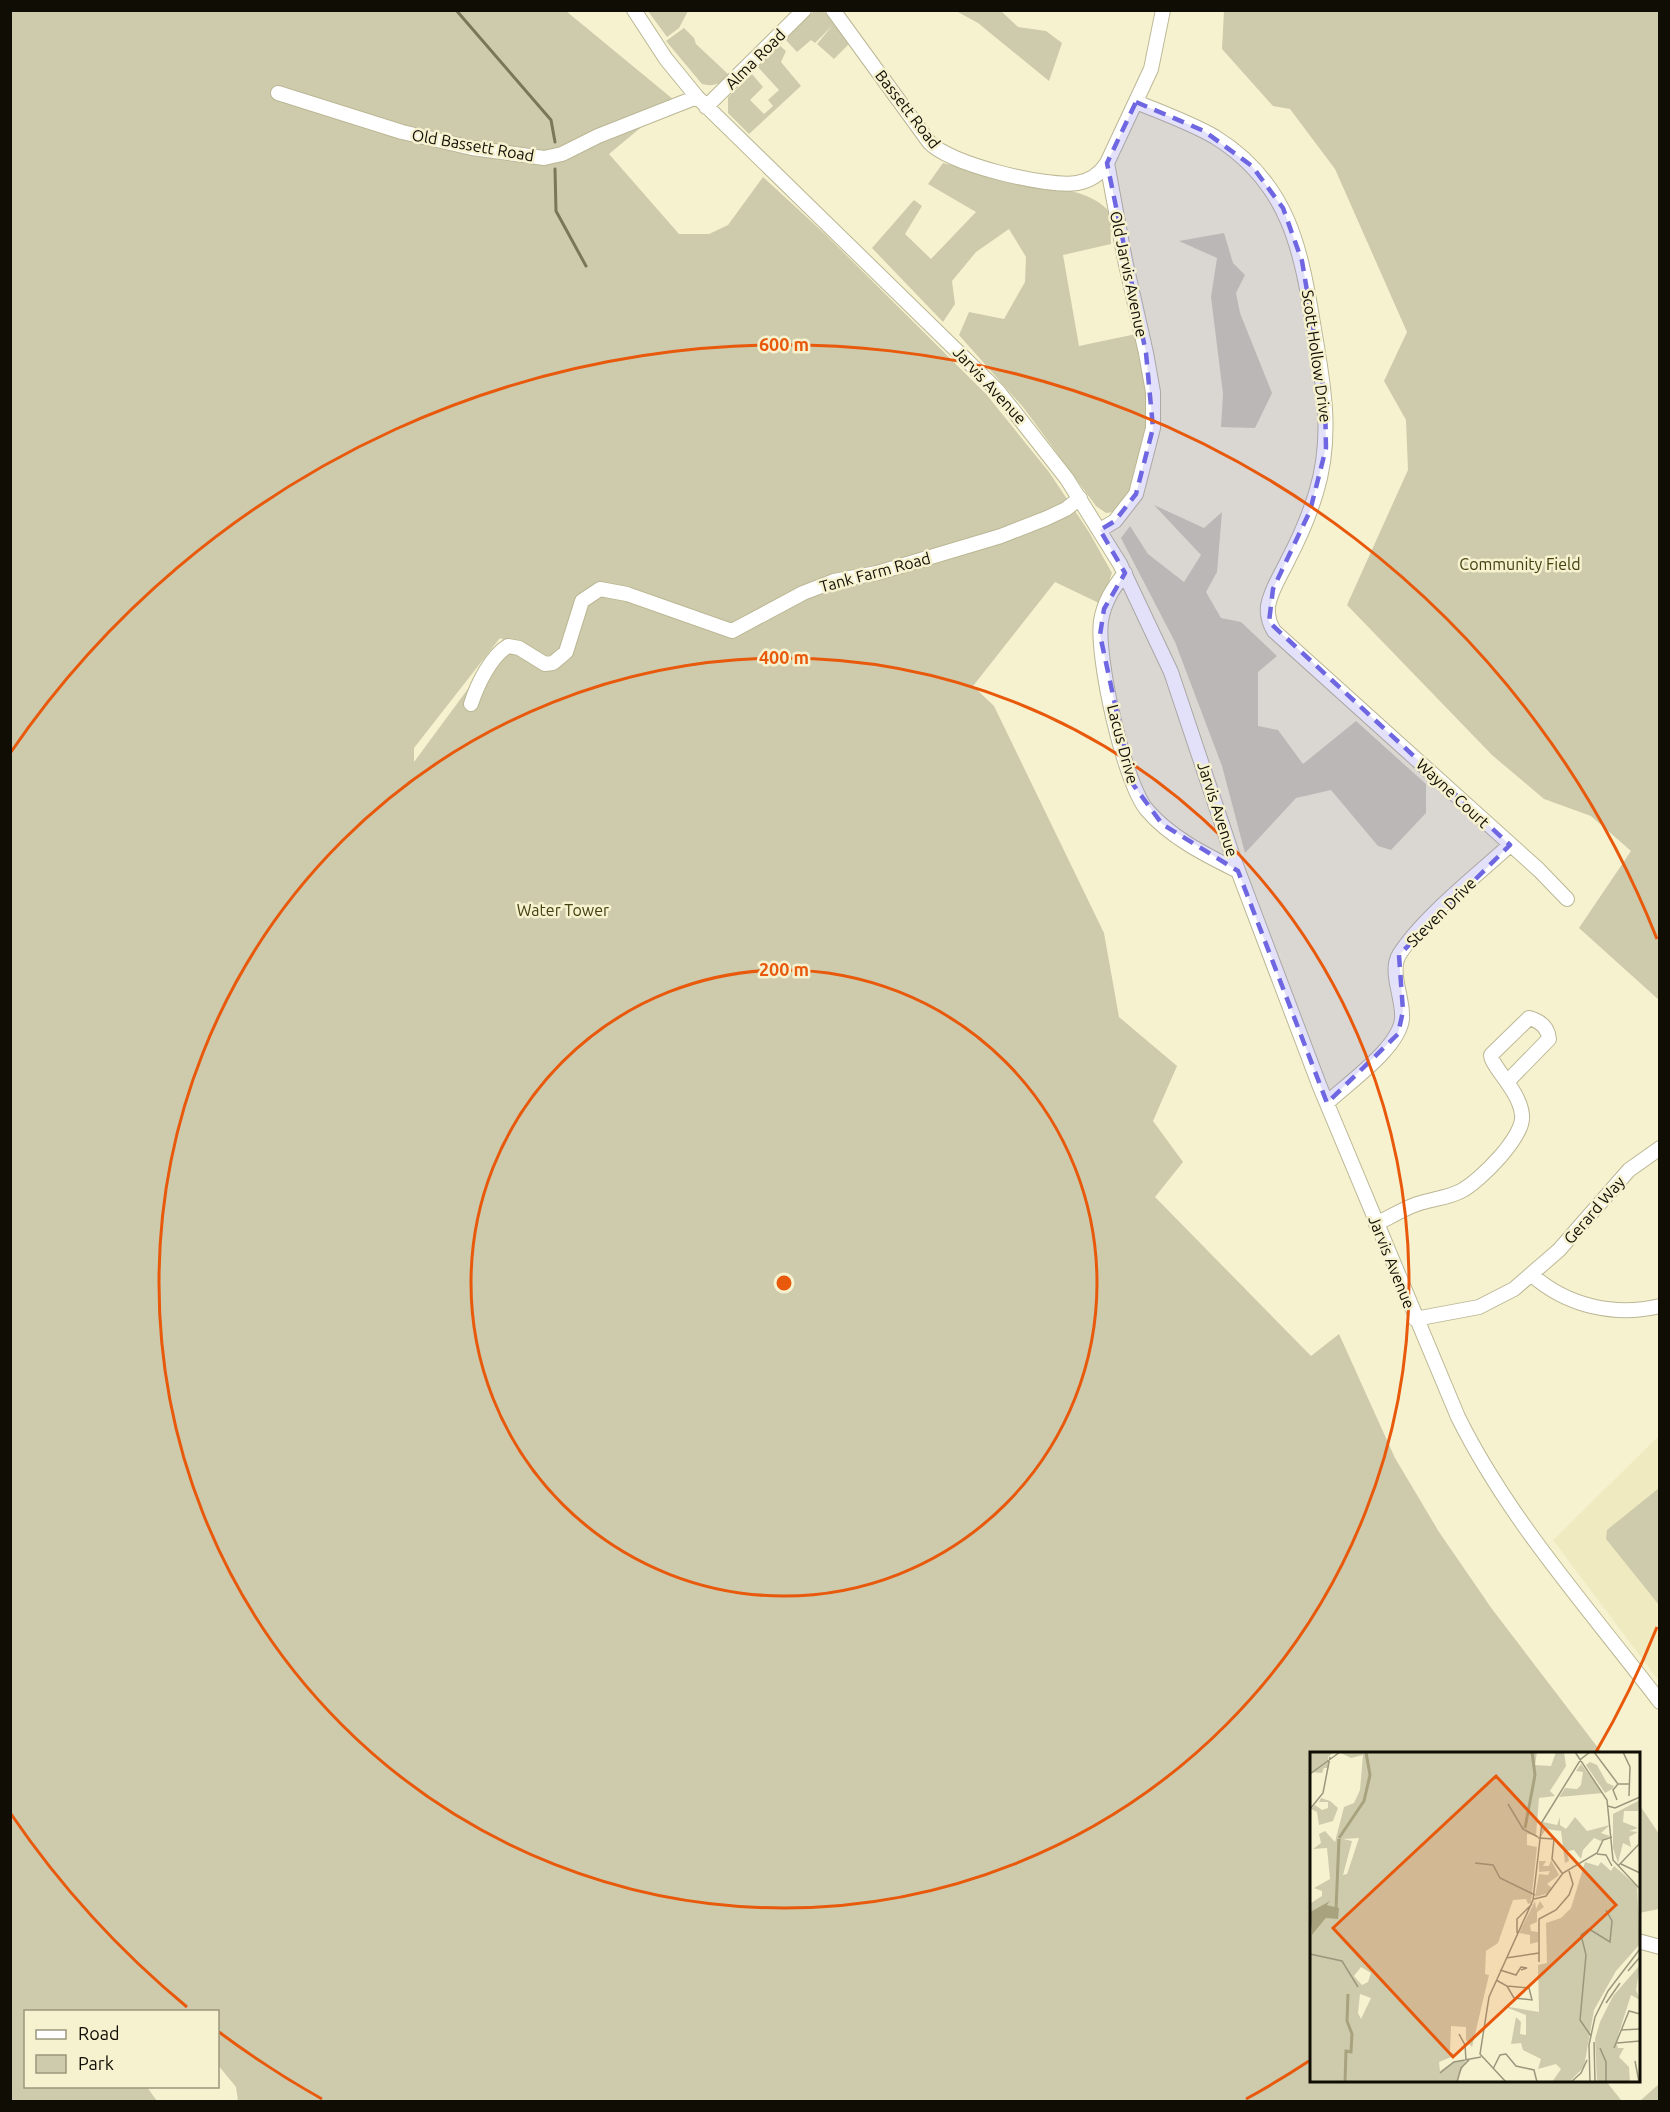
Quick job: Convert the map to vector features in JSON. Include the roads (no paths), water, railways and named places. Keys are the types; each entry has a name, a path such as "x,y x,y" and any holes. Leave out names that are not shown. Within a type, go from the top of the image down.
{"street":[{"name":"Jarvis Avenue","path":"634,10 662,54 702,102 998,391 1036,436 1100,530 1125,573 1179,695 1238,871 1327,1103 1415,1319 1458,1417 1491,1474 1528,1528 1659,1702"},
{"name":"Alma Road","path":"702,102 804,10"},
{"name":"Bassett Road","path":"833,10 929,142 946,155 1013,176 1058,184 1075,184 1089,180 1107,164"},
{"path":"1107,164 1155,58 1163,10"},
{"name":"Old Bassett Road","path":"278,93 402,132 472,148 544,158 561,154 598,136 702,102"},
{"name":"Scott Hollow Drive","path":"1136,102 1204,131 1236,153 1271,188 1294,233 1305,276 1320,364 1327,438 1316,494 1303,528 1273,589 1268,616 1274,632 1337,689"},
{"name":"Old Jarvis Avenue","path":"1100,530 1115,521 1136,494 1153,428 1153,392 1107,164"},
{"name":"Tank Farm Road","path":"471,704 477,687 500,653 508,646 519,648 545,664 561,657 566,652 582,601 600,589 627,594 732,631 803,593 834,580 877,573 1001,536 1066,509 1080,498"},
{"name":"Lacus Drive","path":"1125,573 1108,596 1100,635 1119,741 1129,775 1141,801 1162,824 1197,849 1238,871"},
{"name":"Wayne Court","path":"1337,689 1539,870 1567,899"},
{"name":"Steven Drive","path":"1327,1103 1375,1059 1398,1034 1403,1011 1397,973 1399,955 1434,915 1509,845"},
{"path":"1376,1224 1414,1205 1460,1192 1490,1168 1522,1124 1521,1107 1508,1081 1494,1064 1491,1055 1522,1023 1529,1018 1535,1020 1545,1027 1549,1039 1508,1081"},
{"name":"Gerard Way","path":"1415,1319 1458,1313 1494,1302 1532,1275 1573,1235 1629,1170 1659,1148"},
{"path":"1532,1275 1561,1295 1593,1307 1633,1311 1659,1306"},
{"path":"1640,1942 1659,1947"}],"waterway":[{"path":"456,10 551,120 555,142"},
{"path":"555,169 556,211 586,266"}],"park label":[{"name":"Community Field","path":"1520,564"},
{"name":"Water Tower","path":"563,910"}]}
